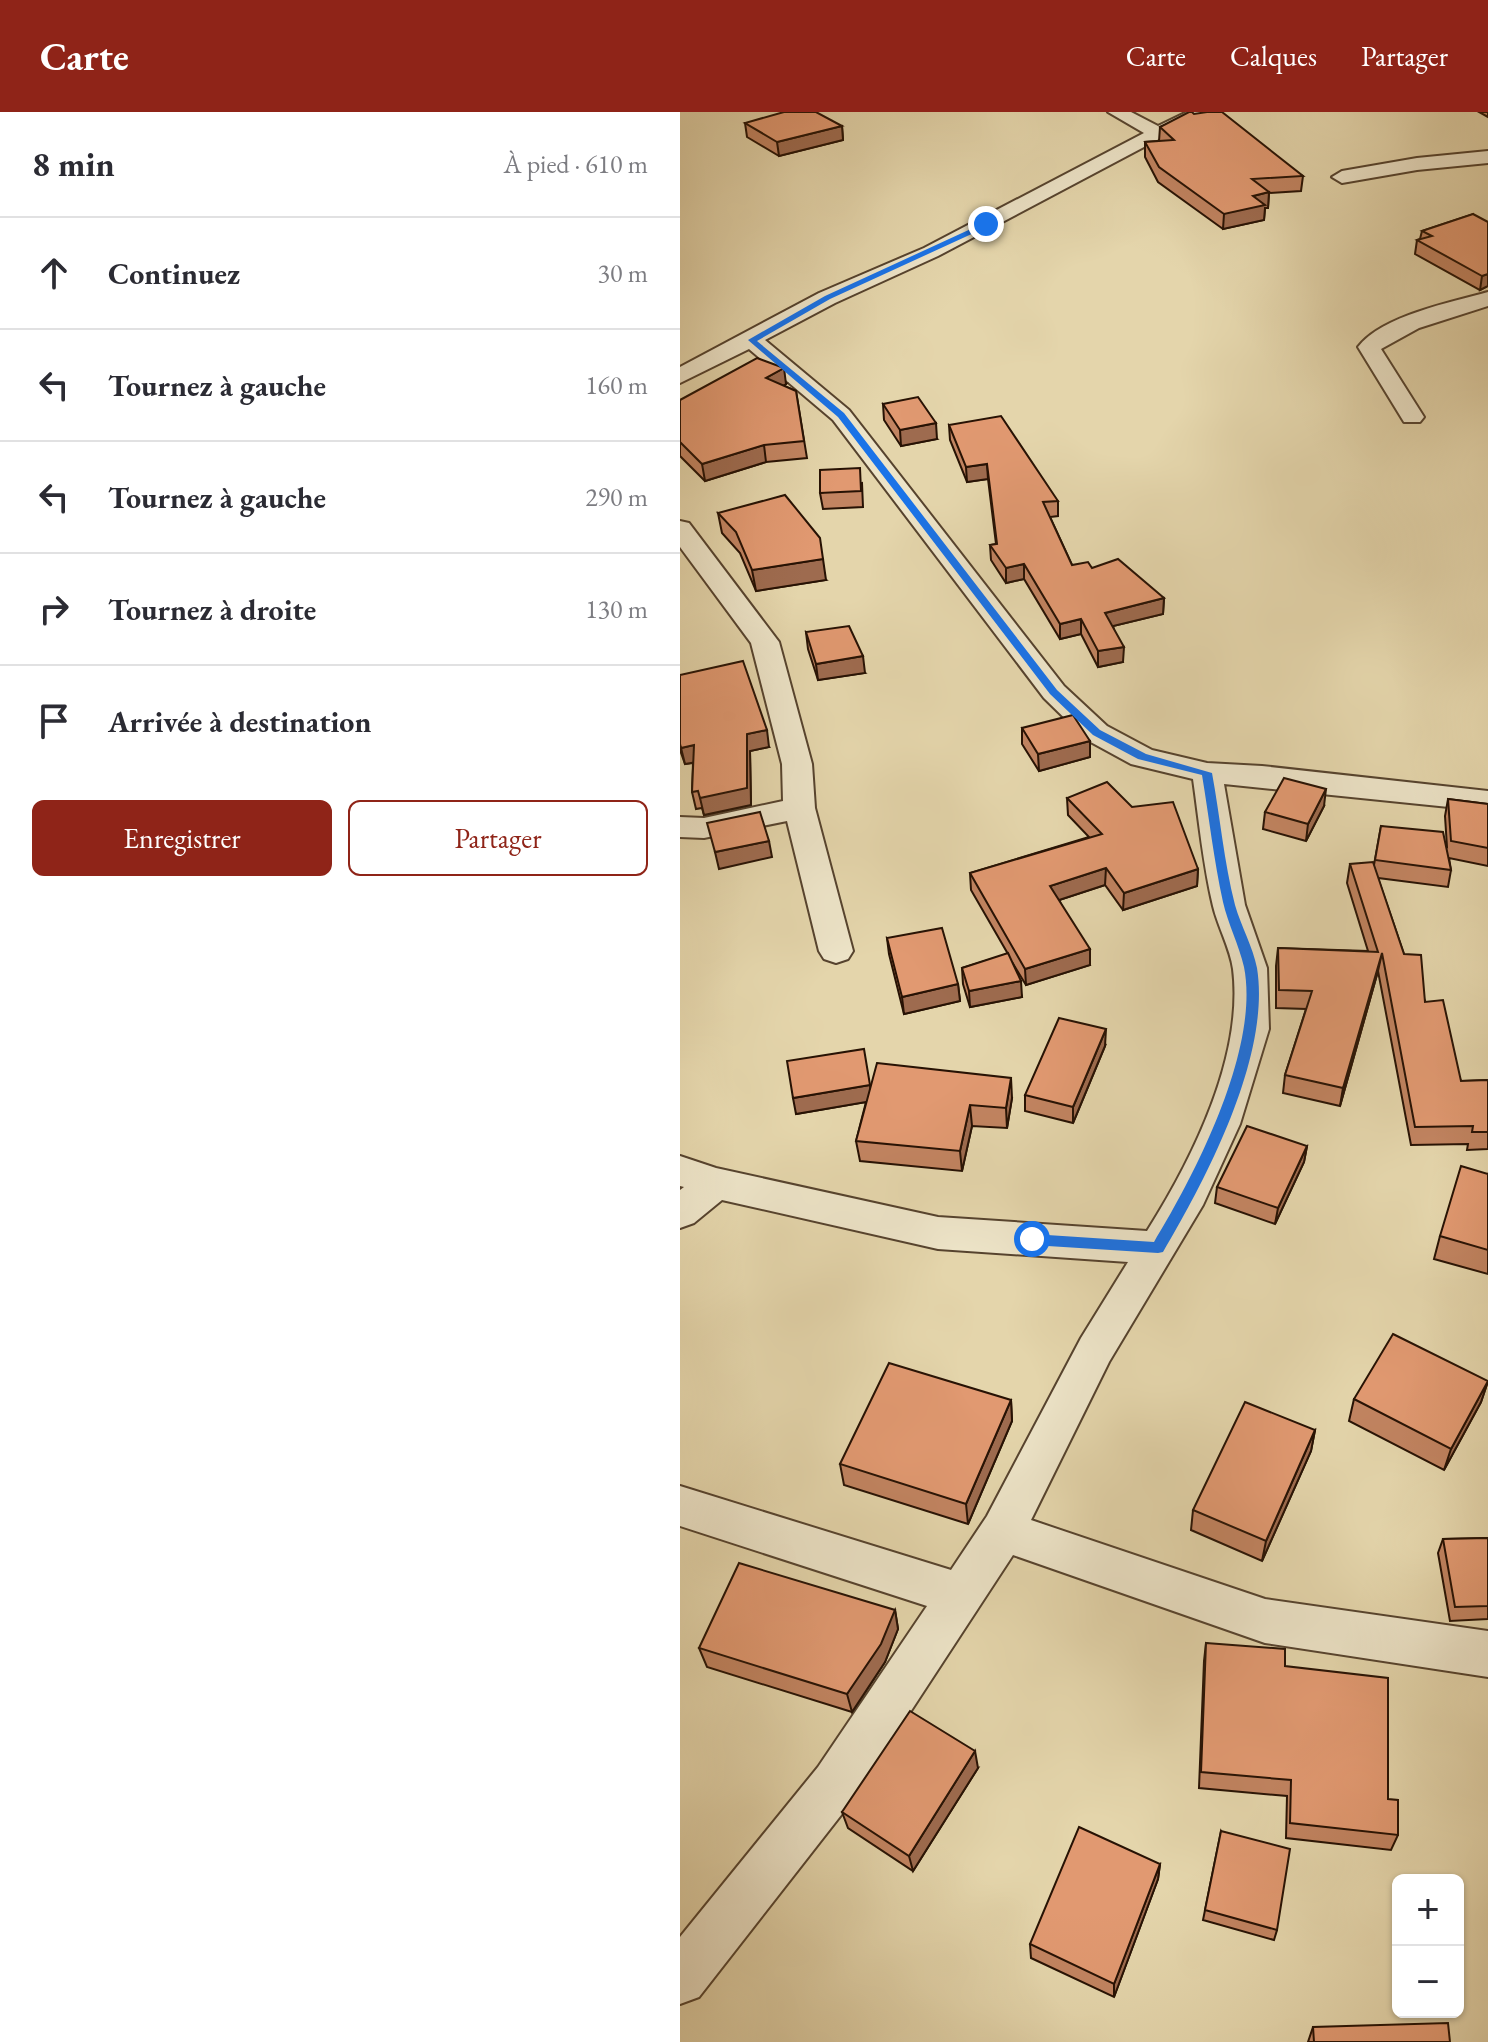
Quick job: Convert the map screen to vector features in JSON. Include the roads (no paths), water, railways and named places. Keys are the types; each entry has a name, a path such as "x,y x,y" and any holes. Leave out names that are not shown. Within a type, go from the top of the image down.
{"street":[{"path":"1117,112 1156,132"},
{"path":"680,376 827,298 931,252 1028,203 1156,132 1201,112"},
{"path":"1342,177 1417,164 1488,157"},
{"path":"1412,417 1369,347 1394,329 1428,315 1488,299"},
{"path":"752,340 841,415 1054,692 1097,733 1142,757 1207,773 1262,776 1488,801"},
{"path":"680,529 765,642 797,764 799,808 836,951"},
{"path":"680,1978 835,1784 1003,1531 1095,1350 1184,1205 1222,1124 1251,1029 1250,968 1229,905 1207,773"},
{"path":"680,827 704,828 799,808"},
{"path":"680,1171 716,1183 938,1233 1158,1248"},
{"path":"680,1212 716,1183"},
{"path":"680,1506 960,1595"},
{"path":"1003,1531 1265,1621 1488,1654"}]}
